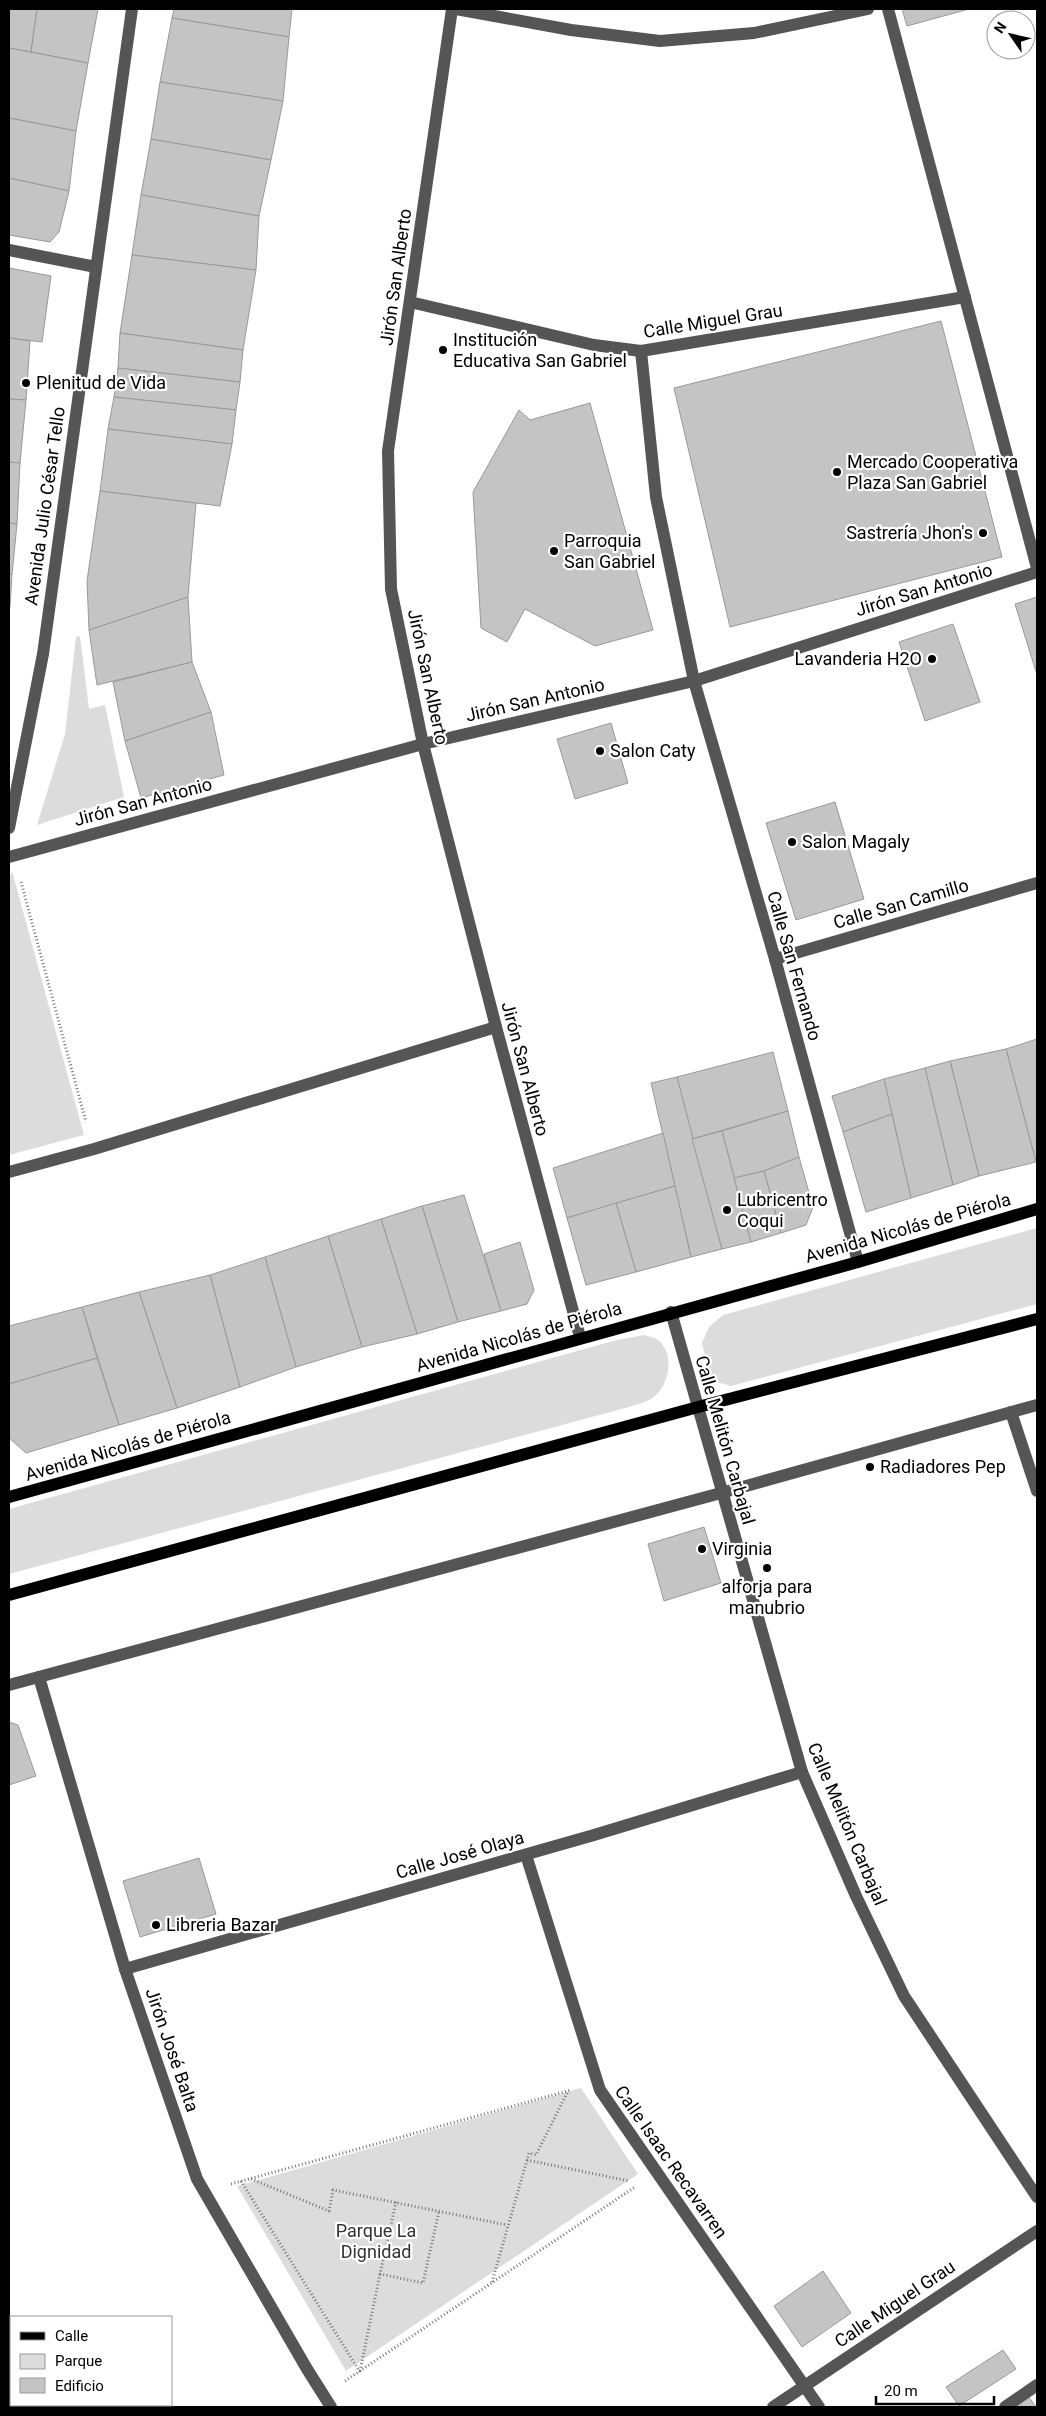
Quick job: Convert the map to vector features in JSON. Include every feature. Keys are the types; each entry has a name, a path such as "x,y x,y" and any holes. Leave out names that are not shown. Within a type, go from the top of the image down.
{"main road":[{"name":"Avenida Nicolás de Piérola","path":"9,1497 671,1312 858,1262 1037,1208"},
{"path":"9,1594 698,1407 1037,1319"}],"street":[{"name":"Avenida Julio César Tello","path":"9,828 43,654 132,9"},
{"path":"454,9 571,30 660,41 754,34 868,9"},
{"name":"Jirón San Alberto","path":"454,9 388,451 391,589 423,744 496,1028 580,1338"},
{"path":"890,14 1037,568"},
{"path":"9,250 96,267"},
{"name":"Calle Miguel Grau","path":"410,302 594,344 641,351 965,296"},
{"name":"Calle San Fernando","path":"641,351 656,497 694,680 775,959 858,1262"},
{"name":"Jirón San Antonio","path":"11,856 423,744 694,680 1037,572"},
{"name":"Calle San Camillo","path":"775,959 1037,883"},
{"path":"9,1172 94,1149 496,1028"},
{"name":"Calle Melitón Carbajal","path":"671,1312 802,1772 856,1896 904,1996 1037,2197"},
{"path":"9,1685 721,1493 1037,1405"},
{"path":"1011,1412 1037,1491"},
{"name":"Jirón José Balta","path":"39,1677 126,1969 203,2192 332,2407"},
{"name":"Calle José Olaya","path":"126,1969 526,1855 802,1772"},
{"name":"Calle Isaac Recavarren","path":"526,1855 600,2090 820,2407"},
{"name":"Calle Miguel Grau","path":"773,2407 1037,2231"},
{"path":"1005,2407 1037,2385"}],"path":[{"path":"11,856 94,1149"},
{"path":"203,2192 598,2083"},
{"path":"492,2283 529,2153 536,2155 569,2090"},
{"path":"324,2395 640,2183 527,2160"},
{"path":"251,2179 329,2211 334,2190 507,2225"},
{"path":"241,2182 360,2372"},
{"path":"360,2372 396,2202"},
{"path":"380,2274 423,2283 439,2211"}],"green space":[{"path":"80,636 89,709 105,705 124,797 37,825 65,734 76,637"},
{"path":"12,871 84,1135 9,1155 9,880"},
{"path":"1037,1228 1037,1304 731,1386 717,1382 709,1373 702,1343 709,1327 723,1315"},
{"path":"644,1335 658,1340 664,1346 668,1362 668,1371 662,1387 657,1394 646,1402 9,1574 9,1509 617,1340"},
{"name":"Parque La Dignidad","path":"581,2088 638,2174 346,2371 237,2186"}],"building":[{"path":"9,9 37,9 31,52 9,48"},
{"path":"37,9 98,9 88,63 31,52"},
{"path":"174,9 292,9 289,37 172,18"},
{"path":"902,9 969,9 907,26"},
{"path":"172,18 289,37 283,101 160,82"},
{"path":"9,48 88,63 76,131 9,118"},
{"path":"160,82 283,101 271,160 151,139"},
{"path":"9,118 76,131 69,191 9,178"},
{"path":"151,139 271,160 259,216 141,195"},
{"path":"9,178 69,191 59,232 50,242 9,235"},
{"path":"141,195 259,216 256,270 132,255"},
{"path":"132,255 256,270 243,350 120,333"},
{"path":"9,268 51,276 42,342 9,338"},
{"name":"Mercado Cooperativa Plaza San Gabriel","path":"941,321 1002,557 730,627 674,388"},
{"path":"120,333 243,350 240,382 118,368"},
{"path":"9,338 30,341 26,400 9,399"},
{"path":"118,368 240,382 236,410 114,397"},
{"path":"114,397 236,410 232,444 108,429"},
{"path":"9,399 26,400 20,463 9,462"},
{"name":"Parroquia San Gabriel","path":"590,403 653,630 595,646 525,609 507,642 481,628 473,492 519,410 530,420"},
{"path":"108,429 232,444 220,506 100,491"},
{"path":"9,462 20,463 17,524 9,523"},
{"path":"100,491 196,503 188,597 89,630 87,581"},
{"path":"9,523 17,524 12,574 9,574"},
{"path":"9,574 12,574 10,607 9,607"},
{"path":"188,597 192,662 97,685 89,630"},
{"path":"1037,597 1037,675 1015,604"},
{"path":"953,624 980,702 925,721 899,642"},
{"path":"192,662 211,712 125,741 113,682"},
{"path":"211,712 224,775 141,798 125,741"},
{"path":"611,723 628,783 575,799 557,739"},
{"path":"835,802 864,899 796,920 766,823"},
{"path":"1037,1039 1037,1162 1036,1162 1006,1049"},
{"path":"1006,1049 1036,1162 979,1176 950,1061"},
{"path":"773,1052 788,1111 692,1139 677,1077"},
{"path":"950,1061 979,1176 953,1185 925,1068"},
{"path":"925,1068 953,1185 911,1198 884,1079"},
{"path":"677,1077 722,1249 691,1257 651,1083"},
{"path":"884,1079 892,1114 843,1132 832,1096"},
{"path":"788,1111 799,1157 764,1171 734,1178 722,1131"},
{"path":"892,1114 911,1198 866,1212 843,1132"},
{"name":"Lubricentro Coqui","path":"722,1131 751,1242 722,1249 692,1139"},
{"path":"663,1133 675,1186 567,1218 553,1168"},
{"path":"799,1157 813,1207 806,1225 781,1233 764,1171"},
{"path":"764,1171 781,1233 751,1242 734,1178"},
{"path":"675,1186 691,1257 636,1272 616,1203"},
{"path":"464,1195 501,1311 458,1322 422,1206"},
{"path":"616,1203 636,1272 586,1285 567,1218"},
{"path":"422,1206 458,1322 417,1334 381,1219"},
{"path":"381,1219 417,1334 362,1347 328,1236"},
{"path":"328,1236 362,1347 296,1367 265,1257"},
{"path":"520,1242 534,1290 527,1304 501,1311 484,1254"},
{"path":"265,1257 296,1367 240,1387 210,1275"},
{"path":"210,1275 240,1387 177,1408 139,1292"},
{"path":"139,1292 177,1408 119,1425 82,1307"},
{"path":"82,1307 97,1358 9,1384 9,1326"},
{"path":"97,1358 119,1425 26,1453 9,1438 9,1384"},
{"path":"704,1527 721,1583 664,1601 648,1544"},
{"path":"9,1722 18,1725 36,1776 9,1785"},
{"path":"199,1858 216,1914 140,1937 123,1881"},
{"path":"823,2271 851,2313 802,2347 774,2306"},
{"path":"1003,2350 1016,2369 959,2406 946,2387"},
{"path":"1028,2396 1036,2407 1014,2407"}],"place":[{"name":"Institución Educativa San Gabriel","path":"443,350"},
{"name":"Plenitud de Vida","path":"26,383"},
{"name":"Mercado Cooperativa Plaza San Gabriel","path":"837,472"},
{"name":"Sastrería Jhon's","path":"983,533"},
{"name":"Parroquia San Gabriel","path":"554,551"},
{"name":"Lavanderia H2O","path":"932,659"},
{"name":"Salon Caty","path":"600,751"},
{"name":"Salon Magaly","path":"792,842"},
{"name":"Lubricentro Coqui","path":"727,1210"},
{"name":"Radiadores Pep","path":"870,1467"},
{"name":"Virginia","path":"702,1549"},
{"name":"alforja para manubrio","path":"767,1568"},
{"name":"Libreria Bazar","path":"156,1925"}]}
